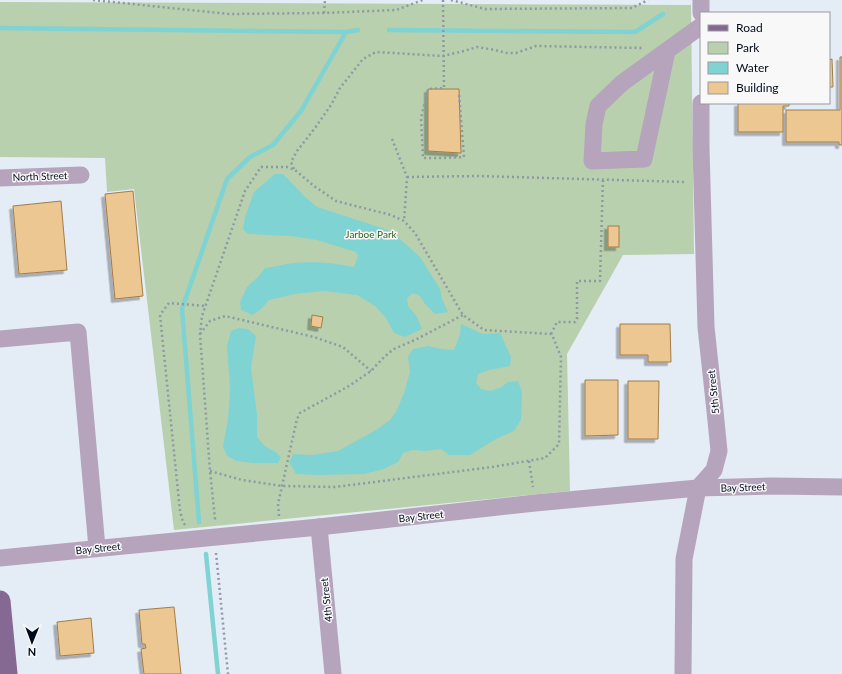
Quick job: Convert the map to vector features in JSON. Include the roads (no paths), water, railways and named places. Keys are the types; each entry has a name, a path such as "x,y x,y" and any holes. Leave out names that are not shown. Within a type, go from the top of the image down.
{"main road":[{"path":"0,601 7,674"}],"street":[{"path":"701,0 701,12"},
{"path":"669,50 644,159 592,162 594,124 598,106 622,83 700,27"},
{"name":"5th Street","path":"698,488 714,470 718,451 706,328 701,104"},
{"name":"North Street","path":"0,178 81,175"},
{"path":"0,339 78,332 97,548"},
{"name":"Bay Street","path":"0,558 698,488 773,486 842,487"},
{"path":"683,674 684,559 698,488"},
{"name":"4th Street","path":"319,527 334,674"}],"water":[{"path":"275,174 283,174 317,207 391,231 420,257 440,289 442,299 448,312 435,314 425,304 420,296 413,293 407,298 408,306 417,317 422,329 405,337 394,333 386,318 375,306 357,295 323,291 295,294 269,300 253,315 241,310 240,302 247,287 265,268 290,263 309,262 332,263 354,267 358,256 356,252 317,240 291,236 248,234 243,229 245,217 254,192"},
{"path":"461,324 483,334 500,333 511,357 510,366 489,370 478,374 476,383 481,389 490,391 500,388 508,382 518,381 522,392 521,420 514,431 496,439 470,455 449,455 441,449 426,451 412,450 403,453 398,462 384,469 364,474 296,474 289,462 294,454 312,455 338,451 376,430 390,420 396,412 404,393 410,372 408,357 413,349 428,346 454,350 460,334"},
{"path":"239,328 248,329 256,336 251,367 257,415 257,437 266,447 276,452 281,457 278,463 253,463 237,461 227,456 223,446 228,420 230,389 227,346 231,331"}],"waterway":[{"path":"389,30 635,32 663,14"},
{"path":"0,28 346,32"},
{"path":"199,522 182,309 227,179 250,157 273,145 301,111 346,32 358,30"},
{"path":"206,554 218,674"}],"park label":[{"name":"Jarboe Park","path":"371,234"}]}
